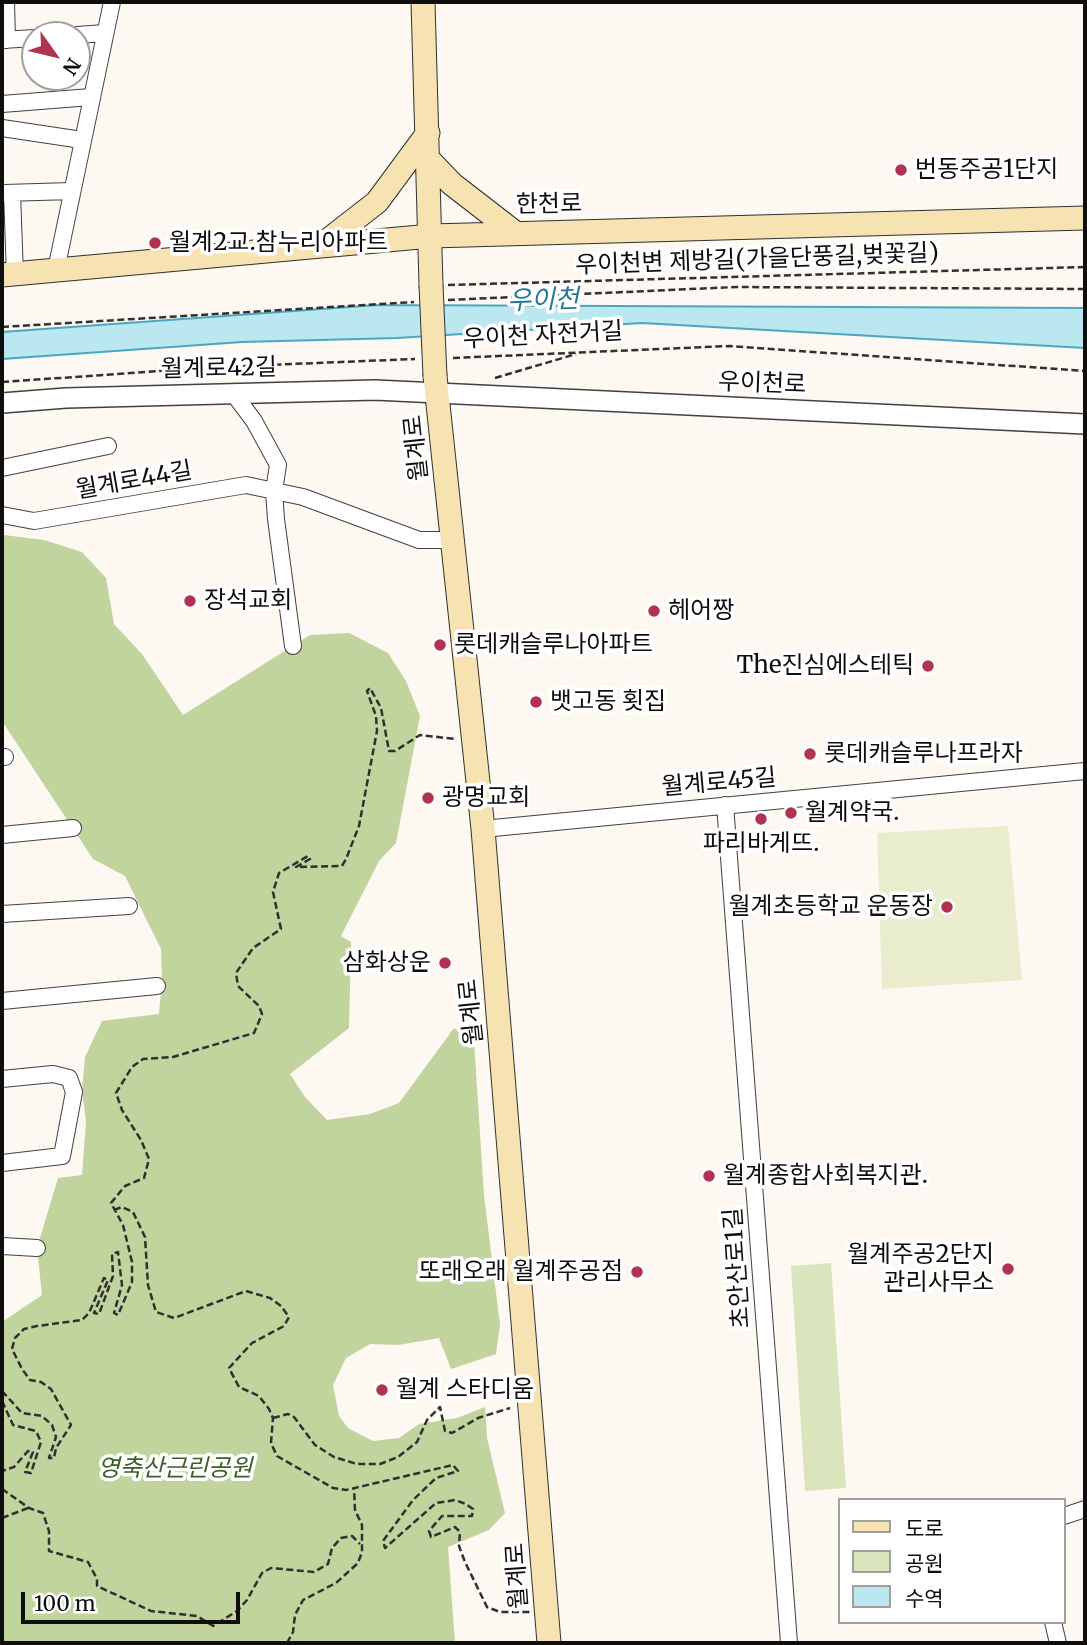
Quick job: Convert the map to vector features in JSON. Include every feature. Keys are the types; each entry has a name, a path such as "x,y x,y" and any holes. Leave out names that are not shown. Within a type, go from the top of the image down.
{"main road":[{"path":"422,2 432,296"},
{"path":"321,246 377,202 428,133"},
{"path":"429,160 452,184 514,232"},
{"name":"한천로","path":"9,275 431,236 1085,218"},
{"name":"월계로","path":"432,296 433,376 483,829 550,1643"}],"street":[{"path":"4,40 6,2"},
{"path":"56,270 112,2"},
{"path":"91,34 105,33"},
{"path":"2,104 91,97"},
{"path":"2,128 82,140"},
{"path":"7,193 72,191"},
{"name":"한천로","path":"7,193 9,275"},
{"name":"월계로42길","path":"2,403 66,398 375,390 433,376"},
{"name":"우이천로","path":"433,376 488,397 1085,424"},
{"path":"233,393 254,421 278,466 274,491 293,646"},
{"name":"월계로44길","path":"2,468 108,446"},
{"name":"월계로44길","path":"2,515 34,521 246,485 303,497 419,540 452,540"},
{"name":"월계로45길","path":"483,829 1085,771"},
{"name":"초안산로1길","path":"725,805 789,1643"},
{"path":"2,835 73,828"},
{"path":"2,914 129,905"},
{"path":"2,1001 157,986"},
{"path":"2,1079 53,1074 69,1078 74,1092 62,1156 2,1163"},
{"path":"2,1246 37,1248"},
{"path":"1066,1515 1085,1509"},
{"path":"1054,1624 1058,1643"}],"path":[{"name":"우이천변 제방길(가을단풍길,벚꽃길)","path":"432,296 532,285 1085,267"},
{"name":"우이천 자전거길","path":"2,327 432,296 736,287 1085,289"},
{"name":"우이천 자전거길","path":"451,358 729,346 1085,371"},
{"path":"488,397 489,379 583,352"},
{"path":"2,382 218,367 433,376"},
{"path":"2,1391 22,1413 42,1416 52,1426 56,1437 49,1458 54,1458 56,1448 71,1425 67,1413 51,1389 30,1380 12,1349 15,1338 24,1329 82,1320 89,1313 104,1278 107,1280 94,1313 99,1314 113,1276 112,1254 118,1252 122,1285 114,1313 118,1315 132,1282 132,1262 123,1225 111,1203 117,1192 144,1178 149,1159 117,1100 116,1093 132,1067 144,1059 173,1057 254,1033 262,1014 259,1006 237,986 236,972 253,948 281,929 273,892 279,873 308,856 310,859 296,867 342,866 346,859 359,826 377,731 376,716 367,691 370,688 381,708 389,751 395,751 419,735 464,739"},
{"path":"114,1210 122,1207 133,1212 145,1237 148,1285 156,1312 174,1318 246,1291 281,1306 289,1317 288,1322 252,1343 229,1368 239,1387 259,1395 273,1418 271,1443 277,1455 333,1488 354,1488 453,1465 457,1471 436,1479 413,1500 383,1541 385,1548 436,1503 455,1500 466,1504 473,1510 472,1516 442,1516 429,1531 431,1537 455,1527 460,1532 459,1545 487,1606 500,1612 536,1611"},
{"path":"2,1401 13,1425 36,1431 41,1442 31,1473 25,1472 33,1452 28,1451 15,1467 2,1471"},
{"path":"273,1418 288,1414 315,1445 334,1457 357,1464 380,1464 398,1457 417,1442 427,1420 440,1407 445,1431 452,1433 478,1418 519,1405"},
{"path":"286,1643 293,1632 295,1615 303,1600 348,1574 358,1563 362,1552 362,1525 355,1510 354,1488"},
{"path":"2,1489 29,1508 43,1513 49,1531 50,1551 88,1562 97,1578 97,1586 151,1611 168,1616 197,1616 213,1626 237,1611 252,1593 262,1573 271,1568 314,1572 328,1564 332,1548 341,1538 352,1536 360,1544"},
{"path":"2,1518 29,1508"}],"green space":[{"name":"영축산근린공원","path":"4,535 44,540 82,552 106,578 114,624 142,654 183,715 310,635 349,633 388,653 406,681 420,716 396,843 379,861 341,936 351,942 349,1028 290,1074 305,1097 327,1120 370,1114 399,1103 454,1028 474,1041 484,1195 500,1325 496,1354 451,1369 439,1338 398,1345 370,1344 346,1358 333,1385 339,1416 348,1428 373,1441 399,1438 419,1424 457,1418 485,1407 487,1438 505,1513 489,1530 448,1547 455,1643 2,1643 2,1322 42,1295 37,1248 58,1178 82,1175 86,1122 82,1090 85,1057 102,1021 159,1014 162,979 161,949 125,876 93,859 2,721"},
{"name":"월계초등학교 운동장","path":"1008,826 1022,980 882,989 877,833"},
{"path":"831,1263 846,1488 805,1491 791,1266"}],"water":[{"name":"우이천","path":"377,305 1085,308 1085,348 642,323 397,338 242,342 2,359 2,332"}],"place":[{"name":"번동주공1단지","path":"901,170"},
{"name":"월계2교.참누리아파트","path":"155,243"},
{"name":"장석교회","path":"190,601"},
{"name":"헤어짱","path":"654,611"},
{"name":"롯데캐슬루나아파트","path":"440,645"},
{"name":"The진심에스테틱","path":"928,666"},
{"name":"뱃고동 횟집","path":"536,702"},
{"name":"롯데캐슬루나프라자","path":"810,754"},
{"name":"광명교회","path":"428,798"},
{"name":"월계약국.","path":"791,813"},
{"name":"파리바게뜨.","path":"761,819"},
{"name":"월계초등학교 운동장","path":"947,907"},
{"name":"삼화상운","path":"445,963"},
{"name":"월계종합사회복지관.","path":"709,1176"},
{"name":"월계주공2단지 관리사무소","path":"1008,1269"},
{"name":"또래오래 월계주공점","path":"637,1272"},
{"name":"월계 스타디움","path":"382,1390"}]}
